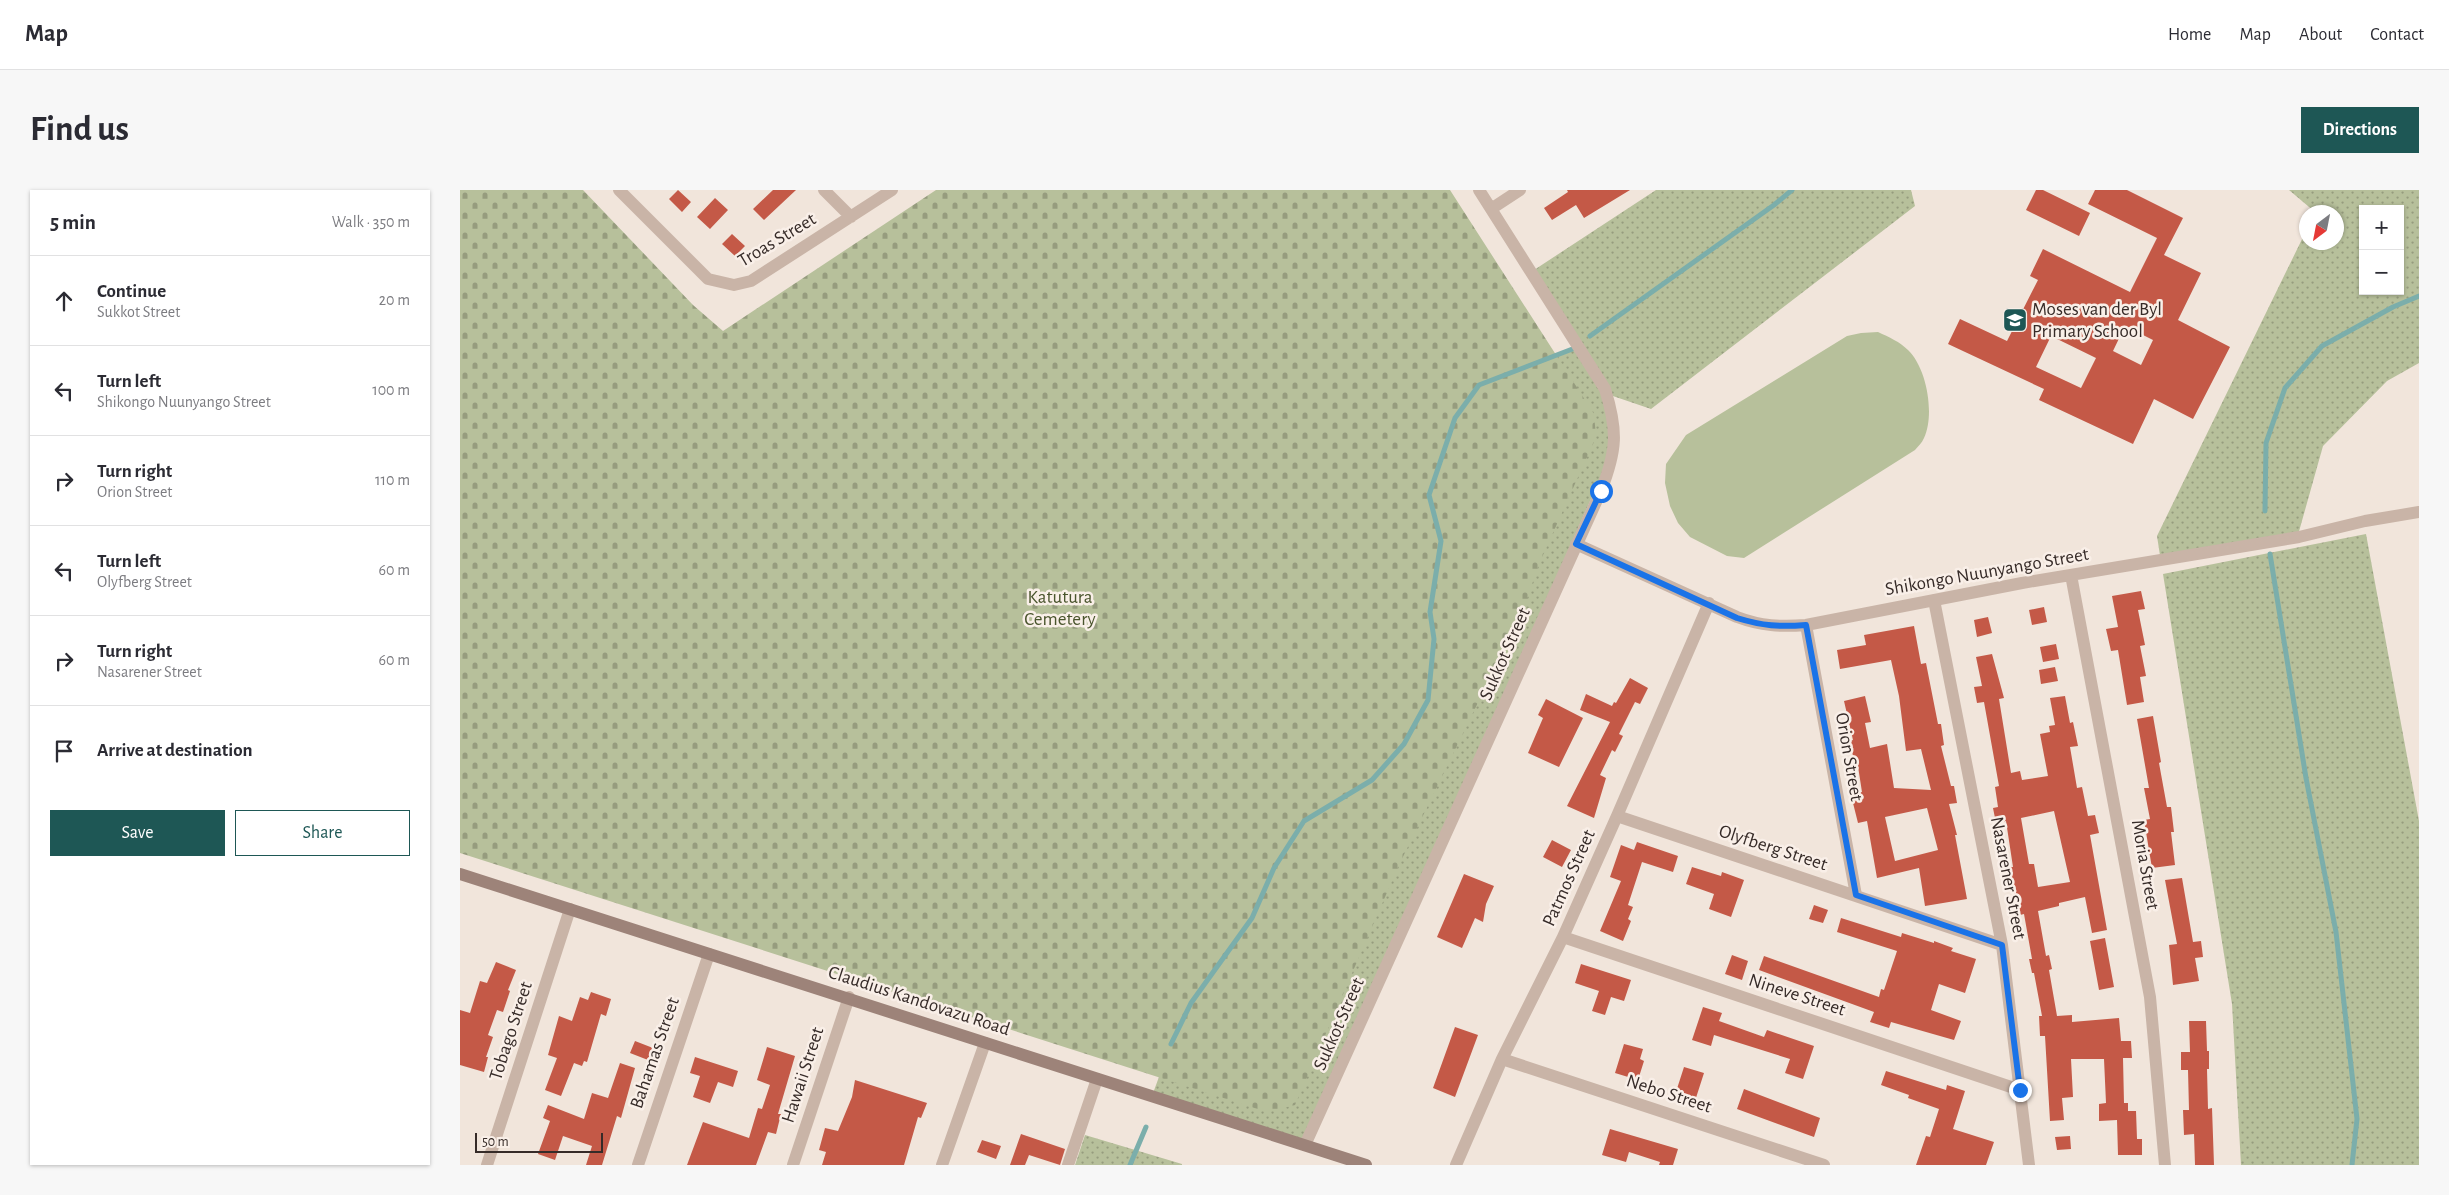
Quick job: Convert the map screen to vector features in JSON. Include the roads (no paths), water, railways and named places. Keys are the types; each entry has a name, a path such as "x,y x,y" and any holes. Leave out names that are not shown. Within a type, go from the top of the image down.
{"street":[{"name":"Troas Street","path":"619,190 708,279 734,285 751,281 892,190"},
{"path":"824,190 851,217"},
{"name":"Sukkot Street","path":"1305,1145 1576,544 1610,467 1614,446 1615,421 1605,389 1478,190"},
{"path":"1491,209 1520,190"},
{"name":"Shikongo Nuunyango Street","path":"1576,544 1708,603 1737,618 1758,625 1774,627 1806,625 2071,575 2299,537 2365,521 2419,512"},
{"name":"Moria Street","path":"2071,575 2150,997 2165,1165"},
{"name":"Nasarener Street","path":"1934,600 2002,945 2029,1165"},
{"name":"Patmos Street","path":"1456,1165 1502,1060 1563,937 1708,603"},
{"name":"Orion Street","path":"1806,625 1856,895"},
{"name":"Olyfberg Street","path":"1617,816 2002,945"},
{"name":"Claudius Kandovazu Road","path":"460,874 849,997 985,1043 1366,1165"},
{"name":"Tobago Street","path":"487,1165 570,909"},
{"name":"Nineve Street","path":"1563,937 2020,1090"},
{"name":"Bahamas Street","path":"638,1165 709,954"},
{"name":"Hawaii Street","path":"793,1165 849,997"},
{"path":"942,1165 985,1043"},
{"name":"Nebo Street","path":"1502,1060 1824,1165"},
{"path":"1068,1165 1097,1079"}],"waterway":[{"path":"1590,336 1774,205 1792,190"},
{"path":"2265,511 2266,443 2285,388 2322,346 2393,307 2419,296"},
{"path":"1171,1044 1191,1003 1252,918 1274,868 1304,821 1372,780 1404,744 1428,700 1434,639 1430,612 1441,541 1429,495 1455,418 1479,385 1575,348"},
{"path":"2270,554 2306,778 2336,932 2357,1119 2352,1165"},
{"path":"1130,1165 1146,1127"}],"place":[{"name":"Moses van der Byl Primary School","path":"2015,320"}],"park label":[{"name":"Katutura Cemetery","path":"1060,608"}]}
